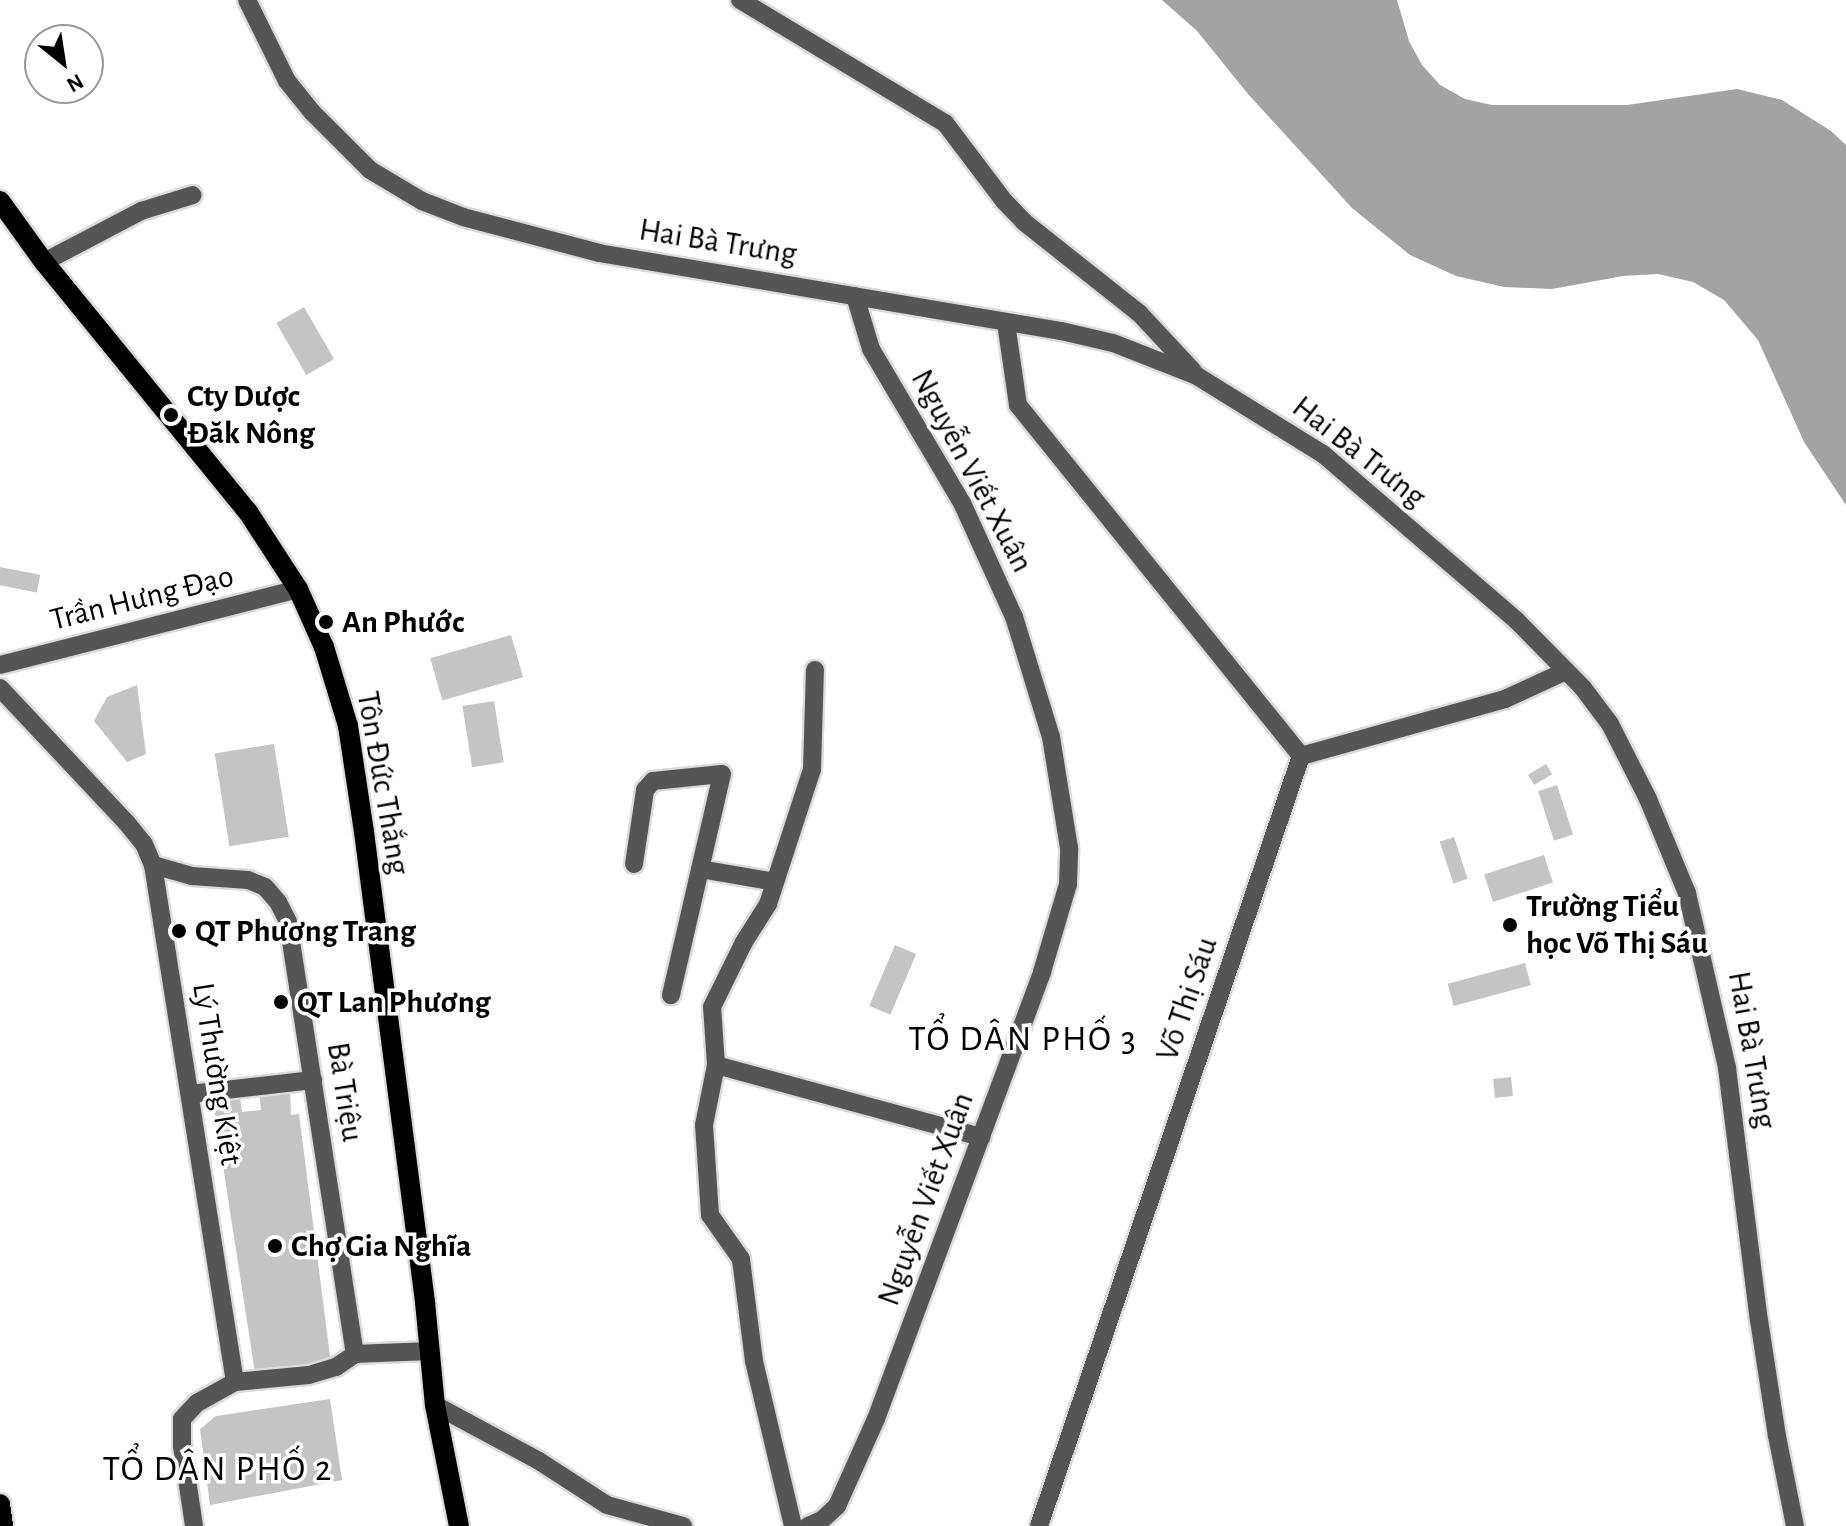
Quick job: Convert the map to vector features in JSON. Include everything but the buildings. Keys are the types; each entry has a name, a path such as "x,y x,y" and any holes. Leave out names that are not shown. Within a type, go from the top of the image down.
{"main road":[{"name":"Tôn Đức Thắng","path":"0,201 44,262 239,500 298,589 324,647 348,726 419,1255 435,1405 459,1526"},
{"path":"0,1504 3,1526"}],"street":[{"name":"Hai Bà Trưng","path":"247,0 287,81 312,112 370,170 422,201 463,217 599,253 1113,343 1197,376 1323,454 1516,620 1566,671 1622,744 1671,850 1698,932 1737,1128 1759,1320 1795,1526"},
{"path":"740,0 945,123 1014,211 1139,313 1197,376"},
{"path":"44,262 141,211 193,195"},
{"name":"Nguyễn Viết Xuân","path":"808,1526 822,1520 837,1506 876,1419 1042,972 1068,884 1069,848 1064,804 1036,681 1014,617 962,503 871,349 855,296"},
{"path":"1006,323 1018,405 1301,756 1505,699 1566,671"},
{"name":"Trần Hưng Đạo","path":"0,665 298,589"},
{"path":"793,1526 754,1361 741,1259 710,1215 704,1125 716,1065 712,1007 744,942 768,904 812,769 815,670"},
{"name":"Lý Thường Kiệt","path":"0,688 126,822 144,844 153,865 235,1382"},
{"name":"Võ Thị Sáu","path":"1039,1526 1301,756"},
{"path":"634,864 645,790 653,781 722,774 671,995"},
{"name":"Bà Triệu","path":"153,865 192,876 248,880 265,887 278,902 288,922 355,1354"},
{"path":"700,869 775,882"},
{"path":"716,1065 981,1137"},
{"path":"190,1094 313,1080"},
{"path":"194,1526 182,1446 182,1419 197,1403 235,1382 309,1375 336,1367 355,1354 429,1351"},
{"path":"435,1405 539,1461 607,1505 683,1526"}],"shaded area":[{"path":"1162,0 1397,0 1409,41 1422,65 1440,85 1465,99 1492,105 1627,105 1737,89 1782,100 1831,131 1846,145 1846,505 1804,442 1758,340 1724,300 1693,282 1658,274 1623,276 1552,289 1504,287 1456,276 1410,255 1352,208 1248,94 1197,31"}],"place":[{"name":"Cty Dược Đăk Nông","path":"171,415"},
{"name":"An Phước","path":"326,622"},
{"name":"Trường Tiểu học Võ Thị Sáu","path":"1510,925"},
{"name":"QT Phương Trang","path":"179,931"},
{"name":"QT Lan Phương","path":"281,1002"},
{"name":"Chợ Gia Nghĩa","path":"275,1246"}],"district":[{"name":"TỔ DÂN PHỐ 3","path":"1023,1040"},
{"name":"TỔ DÂN PHỐ 2","path":"218,1470"}]}
